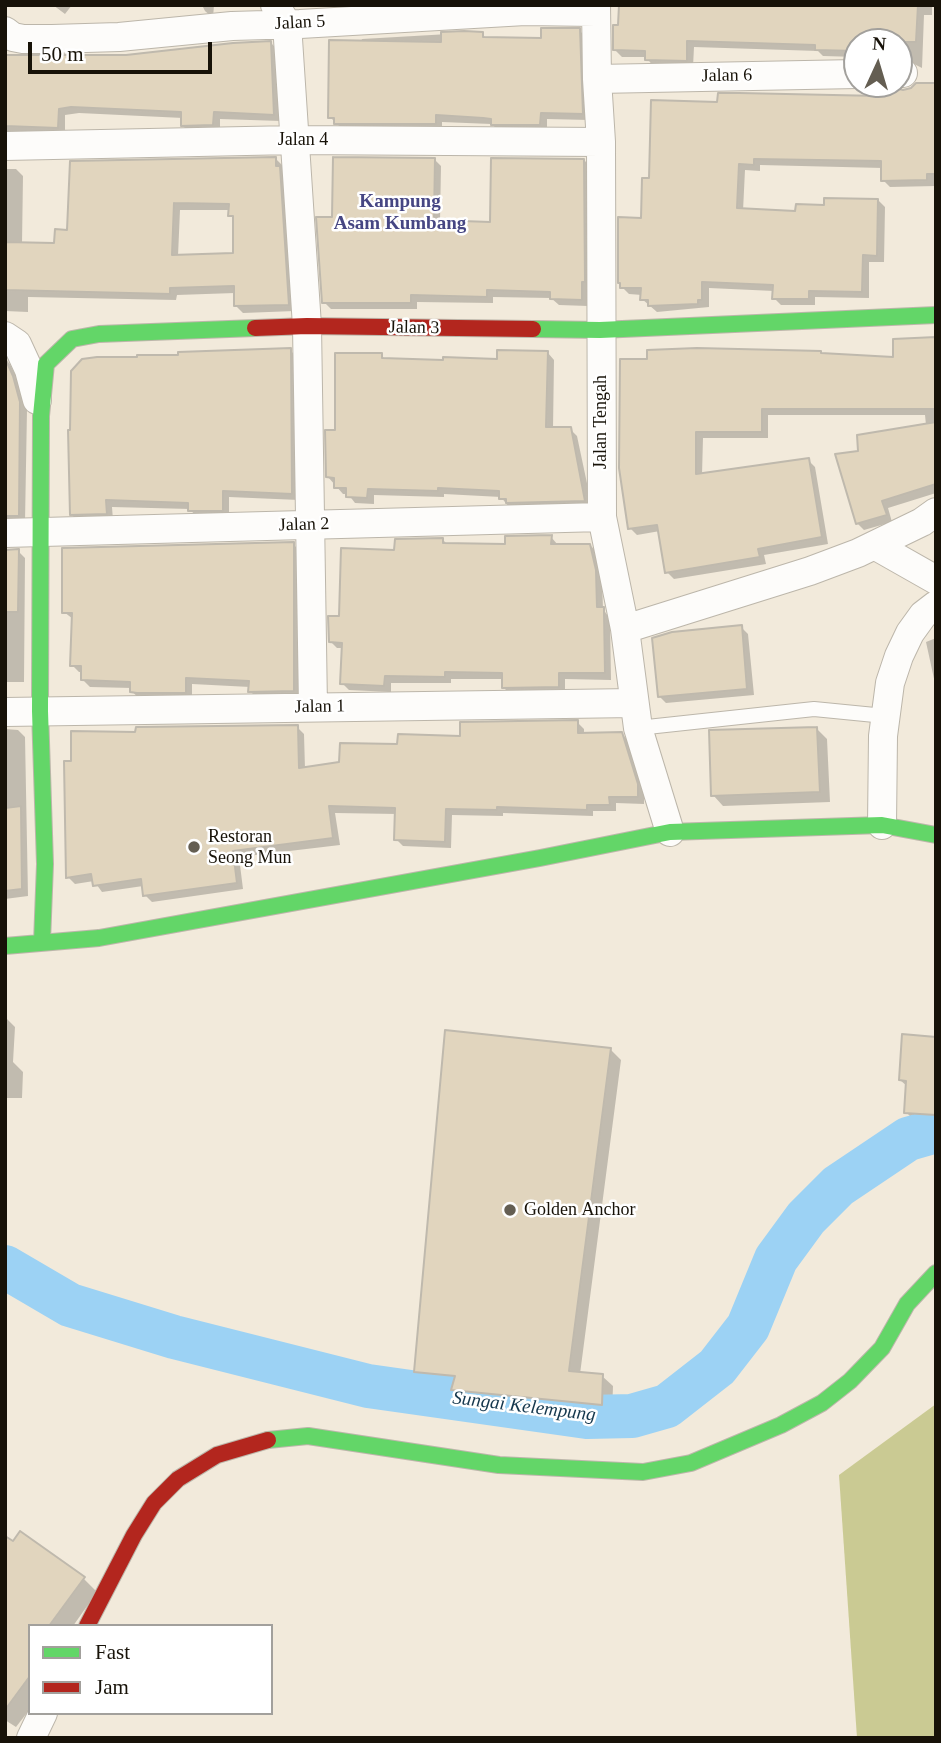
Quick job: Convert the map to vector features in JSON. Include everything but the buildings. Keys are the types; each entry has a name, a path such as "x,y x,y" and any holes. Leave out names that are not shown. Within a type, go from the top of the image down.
{"street":[{"name":"Jalan 5","path":"5,31 13,37 23,39 118,37 232,26 293,15 596,9"},
{"name":"Jalan Tengah","path":"596,9 601,142 602,517 625,629 636,716 670,832"},
{"path":"293,15 294,140 307,326 313,707"},
{"name":"Jalan 6","path":"597,79 843,74"},
{"name":"Jalan 4","path":"5,146 294,140 601,142"},
{"name":"Jalan 3","path":"42,942 45,864 40,711 41,416 46,364 72,339 99,334 149,331 307,326 600,330 936,315"},
{"path":"5,336 17,344 29,370 41,416"},
{"path":"625,629 810,571 876,546 936,512"},
{"name":"Jalan 2","path":"5,533 602,517"},
{"path":"876,546 936,580"},
{"path":"882,825 885,716 890,684 910,634 923,615 936,605"},
{"name":"Jalan 1","path":"5,712 313,707 636,716"},
{"path":"5,946 99,938 670,832 716,828 882,825 936,835"},
{"path":"88,1624 134,1535 154,1503 178,1479 217,1455 263,1441 309,1436 499,1465 643,1472 691,1463 781,1425 822,1403 882,1348 908,1304 936,1273"},
{"path":"31,1738 42,1715"}],"lane":[{"path":"636,716 814,709 885,716"}],"green space":[{"path":"936,1404 936,1738 857,1738 839,1475"}],"waterway":[{"name":"Sungai Kelempung","path":"5,1267 70,1305 174,1337 368,1386 587,1417 632,1416 667,1406 717,1367 748,1327 776,1259 806,1218 838,1186 908,1139 936,1131"}],"traffic: fast":[{"path":"533,329 600,330 936,315"},
{"path":"42,942 45,864 40,711 41,416 46,364 72,339 99,334 255,328"},
{"path":"5,946 99,938 670,832 882,825 936,835"},
{"path":"268,1440 308,1436 499,1465 643,1472 691,1463 781,1425 822,1403 850,1381 882,1348 907,1304 936,1273"}],"traffic: jam":[{"path":"255,328 307,326 533,329"},
{"path":"88,1624 134,1535 154,1503 178,1479 217,1455 268,1440"}],"place":[{"name":"Restoran Seong Mun","path":"194,847"},
{"name":"Golden Anchor","path":"510,1210"}],"district":[{"name":"Kampung Asam Kumbang","path":"400,213"}]}
